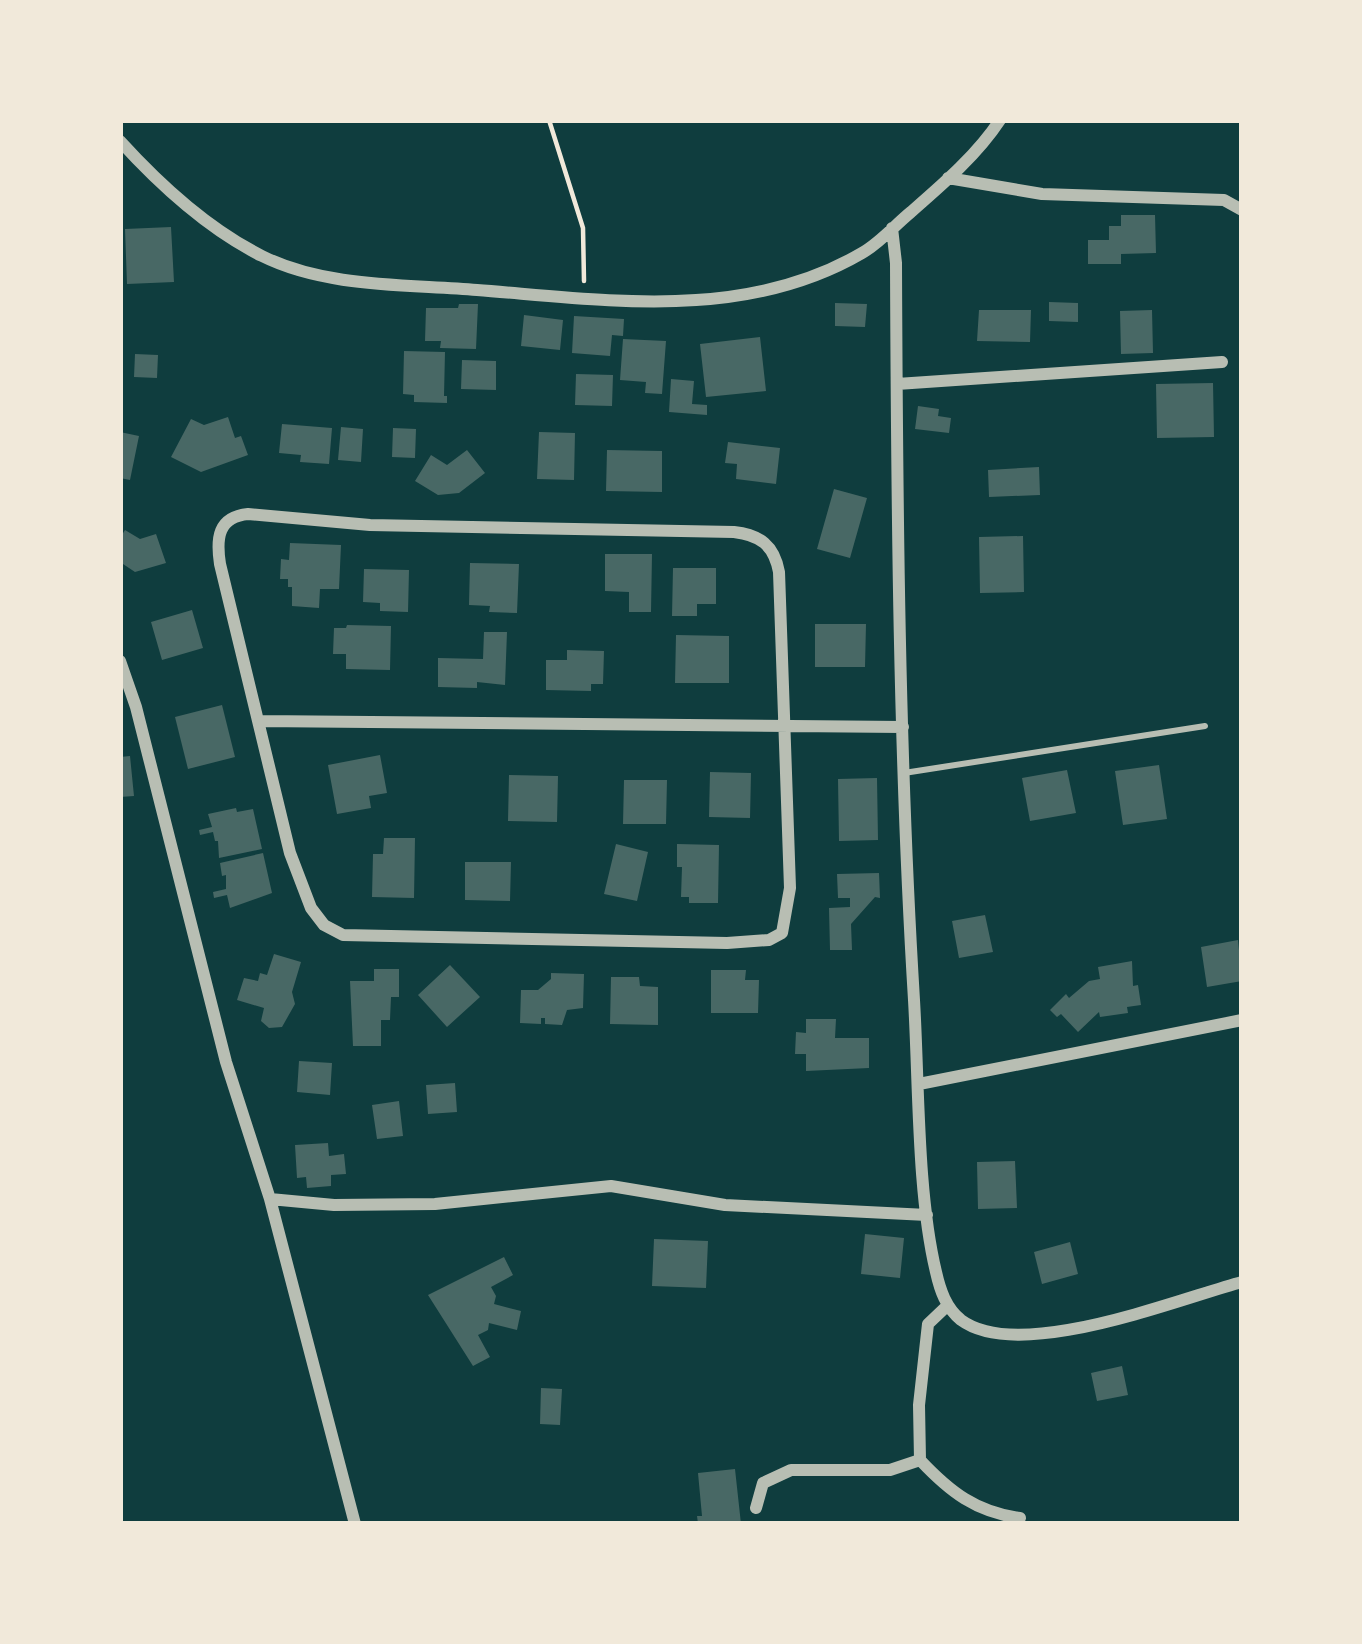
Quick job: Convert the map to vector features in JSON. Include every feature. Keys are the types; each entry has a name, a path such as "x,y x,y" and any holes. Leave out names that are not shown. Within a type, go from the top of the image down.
{"street":[{"path":"120,141 213,225 291,268 353,280 693,302 766,292 867,251 949,178 1000,120"},
{"path":"949,178 1042,194 1224,200 1242,210"},
{"path":"892,228 904,773 927,1215 935,1268 948,1305 962,1321 994,1334 1028,1336 1089,1325 1242,1282"},
{"path":"897,384 1222,362"},
{"path":"232,517 754,535 771,548 778,572 788,917 782,933 769,940 727,943 343,935 324,925 311,908 290,853 259,722 218,554 223,525 232,517"},
{"path":"120,661 355,1524"},
{"path":"259,722 903,727"},
{"path":"920,1084 1242,1020"},
{"path":"270,1199 334,1205 435,1204 611,1186 725,1205 927,1215"},
{"path":"948,1305 928,1324 920,1460 946,1488 987,1514 1020,1519"},
{"path":"756,1508 764,1484 791,1470 890,1470 920,1460"}],"lane":[{"path":"904,773 1205,726"}],"path":[{"path":"549,120 583,227 584,298"}],"building":[{"path":"1121,215 1155,215 1156,253 1121,254 1121,264 1088,264 1088,240 1109,240 1109,226 1121,226"},
{"path":"171,227 174,282 127,284 125,229"},
{"path":"1049,302 1078,303 1078,322 1049,321"},
{"path":"835,303 867,304 865,327 835,326"},
{"path":"459,304 478,304 476,349 440,348 441,341 425,341 426,308 458,308"},
{"path":"979,310 1031,310 1030,342 977,341"},
{"path":"1152,310 1153,353 1121,354 1120,311"},
{"path":"524,315 563,320 560,350 521,346"},
{"path":"574,316 624,319 623,336 612,335 610,356 572,353"},
{"path":"760,337 766,391 706,397 700,344"},
{"path":"623,339 666,341 662,394 645,393 646,382 620,380"},
{"path":"404,351 445,352 447,403 414,402 414,395 403,394"},
{"path":"135,354 158,355 157,378 134,377"},
{"path":"462,360 496,361 496,390 461,389"},
{"path":"576,374 613,375 612,406 575,405"},
{"path":"671,379 694,381 692,404 707,405 707,415 669,412"},
{"path":"1213,383 1214,437 1157,438 1156,384"},
{"path":"918,406 939,409 938,416 951,418 949,433 915,429"},
{"path":"228,417 248,455 201,472 171,457 191,419 204,425"},
{"path":"282,424 332,428 329,464 300,462 301,455 279,453"},
{"path":"341,427 363,429 361,462 338,460"},
{"path":"393,428 416,429 415,458 392,457"},
{"path":"120,432 139,436 130,480 120,478"},
{"path":"539,432 575,433 574,480 537,479"},
{"path":"728,442 780,448 776,484 736,479 737,464 725,463"},
{"path":"467,450 485,473 459,493 438,495 415,481 431,455 447,465"},
{"path":"607,450 662,451 662,492 606,491"},
{"path":"1039,467 1040,495 989,497 988,470"},
{"path":"834,489 867,498 850,558 817,549"},
{"path":"125,530 140,539 156,534 166,563 135,572 120,562 120,538"},
{"path":"1023,536 1024,592 980,593 979,537"},
{"path":"290,543 341,545 339,589 320,589 319,608 292,606 292,587 288,579 280,579 281,559 289,560"},
{"path":"605,554 652,554 651,612 629,612 629,592 605,591"},
{"path":"470,563 519,564 517,613 489,612 490,606 469,605"},
{"path":"673,568 716,568 716,604 697,604 697,616 672,616"},
{"path":"364,569 409,570 408,612 380,611 380,603 363,602"},
{"path":"192,610 203,648 162,660 151,622"},
{"path":"815,624 866,624 865,667 815,667"},
{"path":"391,626 390,670 346,669 346,654 333,654 334,628"},
{"path":"484,632 507,632 505,685 477,682 477,688 438,687 438,658 483,659"},
{"path":"676,635 729,636 729,683 675,683"},
{"path":"567,650 604,651 603,684 591,684 591,691 546,690 546,660 567,660"},
{"path":"222,705 235,757 188,769 175,717"},
{"path":"380,755 387,793 369,796 371,808 337,814 328,765"},
{"path":"130,756 134,796 120,797 120,757"},
{"path":"1159,765 1167,819 1123,825 1115,771"},
{"path":"1067,770 1076,813 1030,821 1022,778"},
{"path":"710,772 751,773 750,818 709,817"},
{"path":"509,775 558,776 557,822 508,821"},
{"path":"877,778 878,840 839,841 838,779"},
{"path":"624,780 667,780 666,824 623,824"},
{"path":"236,808 237,812 253,809 262,849 219,858 213,832 200,835 199,830 212,827 208,814"},
{"path":"384,838 415,838 414,898 372,897 373,854 383,854"},
{"path":"616,844 648,852 637,901 604,894"},
{"path":"677,844 719,845 718,903 689,903 689,897 681,897"},
{"path":"263,853 272,893 230,908 227,895 214,898 213,892 226,889 220,863"},
{"path":"465,862 511,862 510,901 465,900"},
{"path":"879,873 880,898 875,897 851,924 852,950 830,950 829,908 850,907 850,898 838,898 837,874"},
{"path":"985,915 993,952 959,958 952,921"},
{"path":"1238,940 1242,981 1207,987 1201,947"},
{"path":"274,954 301,962 292,992 295,1004 282,1027 269,1028 261,1021 264,1008 237,1000 244,978 258,981 260,973 267,975"},
{"path":"1132,961 1133,986 1138,985 1141,1005 1127,1007 1128,1013 1100,1017 1099,1012 1078,1032 1061,1014 1057,1017 1050,1010 1066,994 1069,998 1089,981 1100,979 1098,967"},
{"path":"450,965 480,997 447,1027 418,995"},
{"path":"374,969 399,969 399,997 391,997 390,1020 381,1020 381,1046 353,1046 350,981 374,981"},
{"path":"711,970 746,970 745,980 759,980 758,1013 711,1013"},
{"path":"551,973 584,974 583,1008 567,1010 562,1025 545,1024 545,1018 541,1024 520,1023 521,990 538,990 551,979"},
{"path":"611,977 639,977 640,986 658,987 658,1025 610,1024"},
{"path":"806,1019 836,1019 835,1038 869,1038 869,1068 806,1071 806,1054 795,1054 796,1032 806,1033"},
{"path":"299,1061 332,1063 330,1095 297,1092"},
{"path":"455,1083 457,1112 428,1114 426,1085"},
{"path":"399,1101 403,1136 377,1139 372,1105"},
{"path":"328,1143 329,1156 344,1154 346,1174 331,1175 331,1186 307,1188 306,1177 297,1178 295,1145"},
{"path":"1015,1161 1017,1208 978,1209 977,1162"},
{"path":"865,1234 904,1238 900,1278 861,1274"},
{"path":"654,1239 708,1241 706,1288 652,1286"},
{"path":"1070,1242 1078,1274 1042,1284 1034,1252"},
{"path":"504,1257 513,1275 491,1287 494,1304 521,1311 517,1330 489,1323 488,1330 478,1335 490,1357 473,1366 428,1295"},
{"path":"1122,1366 1128,1395 1097,1401 1091,1373"},
{"path":"541,1388 562,1389 560,1425 540,1424"},
{"path":"735,1469 741,1524 698,1524 697,1516 702,1516 698,1473"}]}
